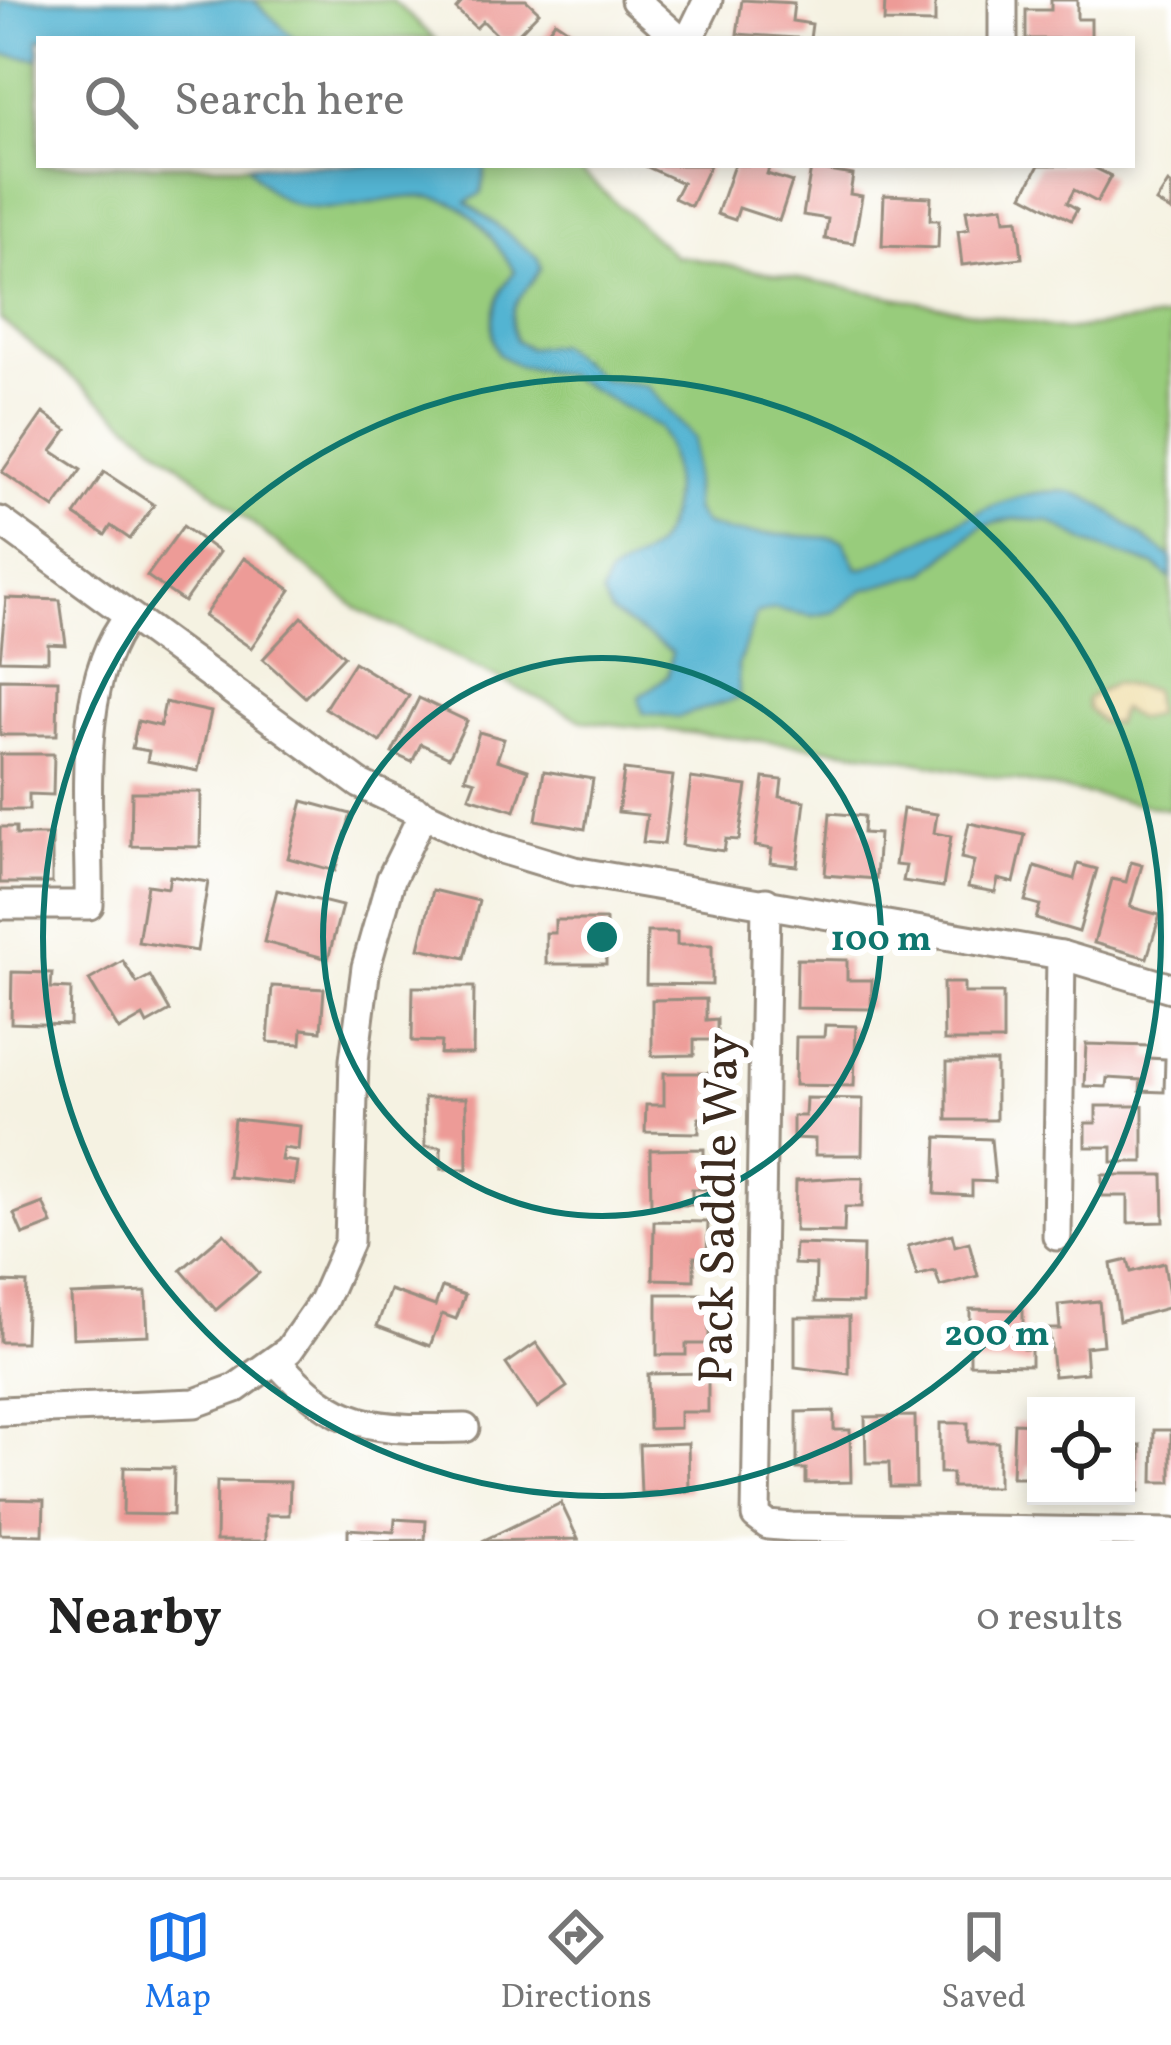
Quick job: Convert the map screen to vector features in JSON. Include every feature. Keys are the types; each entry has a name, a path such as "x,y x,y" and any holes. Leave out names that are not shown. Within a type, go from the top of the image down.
{"street":[{"path":"635,0 677,36"},
{"path":"690,36 708,0"},
{"path":"1003,0 1003,36"},
{"path":"0,521 360,784 491,846 574,871 1061,955 1171,988"},
{"path":"0,905 89,905 95,680 113,635 129,616"},
{"path":"0,1411 195,1403 236,1388 276,1361 323,1301 349,1242 354,1060 366,967 391,879 422,816"},
{"name":"Pack Saddle Way","path":"766,902 756,1516 767,1525 792,1527 1171,1533"},
{"path":"1057,1236 1061,955"},
{"path":"276,1361 321,1406 351,1422 389,1430 465,1428"}],"green space":[{"path":"0,0 392,0 432,36 36,36 36,168 577,168 674,255 1065,330 1171,317 1171,810 870,753 584,721 358,609 0,319"}],"sand":[{"path":"1114,683 1153,690 1155,715 1138,719 1121,709 1115,724 1101,722 1088,709 1087,699"}],"water":[{"path":"0,0 253,0 292,36 36,36 36,59 0,54"},
{"path":"251,168 485,168 481,193 467,202 538,258 541,267 514,308 516,341 528,348 558,345 603,379 647,386 694,438 694,510 704,524 729,532 833,538 843,541 857,568 865,568 1003,502 1059,491 1093,501 1160,549 1171,558 1171,579 1156,566 1089,543 1049,521 1014,519 981,526 925,573 863,590 834,612 813,616 774,609 756,614 738,666 739,698 678,717 643,713 639,697 668,676 672,652 611,613 602,595 607,578 650,551 668,520 672,471 659,427 566,375 519,366 499,355 493,334 495,311 515,271 482,227 459,206 408,197 324,208 297,205 271,191"}],"building":[{"path":"464,0 526,0 539,12 516,36 498,36 483,21 476,28 456,9"},
{"path":"742,0 794,3 792,21 812,24 810,36 737,34"},
{"path":"885,0 935,0 935,23 884,22"},
{"path":"1051,0 1077,0 1077,19 1091,19 1091,36 1026,36 1026,10 1051,10"},
{"path":"555,21 578,36 544,36"},
{"path":"650,168 709,168 691,206 674,198 682,183"},
{"path":"733,168 769,168 767,174 792,182 779,221 739,208 735,220 717,214"},
{"path":"811,168 853,175 850,194 862,196 854,243 825,239 828,219 803,215"},
{"path":"1037,168 1095,168 1111,176 1097,202 1074,190 1067,203 1077,209 1071,220 1023,195"},
{"path":"1171,185 1171,211 1156,202"},
{"path":"884,195 931,197 930,220 939,220 938,248 882,246"},
{"path":"1003,206 1005,220 1018,219 1022,258 962,265 958,231 969,229 966,210"},
{"path":"43,413 67,430 52,451 81,470 54,508 2,472"},
{"path":"104,472 154,505 130,539 111,526 105,535 75,515"},
{"path":"183,526 219,552 184,602 147,576"},
{"path":"244,558 291,590 251,648 204,616"},
{"path":"6,598 60,600 66,645 48,644 48,661 0,660"},
{"path":"302,617 344,656 305,697 263,659"},
{"path":"354,662 409,696 380,742 325,708"},
{"path":"0,679 58,680 57,735 0,735"},
{"path":"419,698 467,721 449,757 421,744 412,762 392,753"},
{"path":"165,702 211,712 198,771 147,761 149,751 132,748 138,721 160,726"},
{"path":"479,732 504,739 497,760 528,770 515,811 469,797 475,781 465,778"},
{"path":"0,754 54,754 53,795 29,794 29,810 0,810"},
{"path":"624,770 673,776 664,844 643,842 647,815 618,812"},
{"path":"544,771 593,779 585,829 536,820"},
{"path":"691,778 747,786 739,840 726,839 724,851 682,845"},
{"path":"764,778 782,780 780,797 805,801 797,866 770,863 772,849 755,846"},
{"path":"132,792 201,792 200,847 131,846"},
{"path":"303,801 351,814 335,871 288,858"},
{"path":"903,809 937,814 934,833 951,836 943,887 903,881 906,866 895,865"},
{"path":"830,813 864,816 863,833 879,834 876,879 825,875"},
{"path":"969,823 1025,835 1014,883 998,879 995,892 968,887 974,861 961,858"},
{"path":"0,827 16,827 16,835 52,835 52,883 0,883"},
{"path":"1131,862 1142,865 1130,907 1160,915 1147,958 1094,943 1112,879 1126,882"},
{"path":"1078,864 1097,869 1079,932 1036,919 1040,905 1025,901 1035,867 1074,879"},
{"path":"170,876 208,882 197,951 138,942 147,885 168,888"},
{"path":"277,890 342,906 328,959 264,942"},
{"path":"433,890 479,901 465,958 419,948"},
{"path":"555,920 606,920 606,964 546,964 546,933 555,933"},
{"path":"647,932 677,932 677,945 712,945 712,985 646,984"},
{"path":"797,959 847,960 847,980 872,980 871,1009 796,1008"},
{"path":"123,961 137,983 150,976 170,1011 147,1024 143,1016 119,1030 89,980"},
{"path":"12,972 52,973 51,988 71,989 70,1025 11,1023"},
{"path":"943,983 964,983 964,993 1003,993 1003,1041 944,1041"},
{"path":"272,986 324,989 321,1031 302,1029 301,1044 268,1042"},
{"path":"413,987 474,987 473,1054 440,1054 441,1042 412,1041"},
{"path":"706,999 706,1020 717,1019 717,1040 694,1040 694,1055 652,1056 652,1000"},
{"path":"825,1025 856,1026 854,1086 795,1085 796,1037 824,1037"},
{"path":"1086,1044 1149,1046 1148,1058 1165,1059 1164,1092 1140,1091 1141,1080 1107,1078 1106,1087 1084,1086"},
{"path":"947,1062 996,1062 996,1120 947,1120"},
{"path":"664,1073 711,1073 710,1118 699,1118 699,1133 645,1132 646,1105 664,1105"},
{"path":"424,1098 466,1098 467,1169 441,1169 441,1147 425,1147"},
{"path":"806,1098 863,1099 862,1155 815,1155 815,1139 793,1138 793,1116 805,1116"},
{"path":"1096,1106 1143,1106 1143,1162 1112,1162 1112,1147 1085,1147 1085,1123 1096,1123"},
{"path":"234,1119 300,1126 298,1150 283,1148 281,1160 297,1162 294,1184 228,1177"},
{"path":"937,1137 991,1139 995,1182 972,1181 972,1196 935,1194"},
{"path":"704,1149 704,1164 715,1164 715,1189 692,1189 692,1205 651,1205 650,1150"},
{"path":"1102,1175 1163,1175 1164,1222 1128,1223 1128,1196 1102,1196"},
{"path":"863,1178 862,1207 845,1207 844,1232 795,1231 796,1181"},
{"path":"43,1203 52,1224 23,1235 14,1214"},
{"path":"654,1221 708,1222 707,1257 694,1257 694,1280 653,1279"},
{"path":"224,1233 259,1273 216,1310 181,1270"},
{"path":"952,1234 955,1246 969,1242 978,1276 940,1286 935,1271 917,1276 908,1246"},
{"path":"795,1244 863,1246 862,1303 815,1302 816,1265 794,1264"},
{"path":"1128,1260 1131,1272 1164,1263 1171,1307 1119,1321 1111,1264"},
{"path":"0,1282 27,1283 25,1342 0,1342"},
{"path":"442,1287 465,1295 456,1319 442,1314 430,1346 377,1326 390,1290 435,1306"},
{"path":"146,1292 148,1335 73,1338 71,1295"},
{"path":"657,1294 709,1294 709,1344 686,1344 686,1355 657,1355"},
{"path":"1099,1301 1103,1345 1085,1347 1087,1373 1054,1376 1049,1329 1060,1329 1058,1305"},
{"path":"970,1309 1023,1310 1023,1349 1031,1349 1031,1365 970,1364"},
{"path":"795,1317 849,1317 849,1374 795,1367"},
{"path":"536,1343 567,1387 537,1408 506,1364"},
{"path":"708,1373 708,1412 680,1412 680,1428 649,1429 648,1374"},
{"path":"834,1411 834,1430 850,1430 851,1482 806,1483 806,1469 797,1469 797,1412"},
{"path":"915,1416 916,1487 890,1487 889,1463 866,1463 865,1417"},
{"path":"940,1423 968,1423 968,1442 998,1442 998,1487 952,1487 952,1473 940,1473"},
{"path":"1014,1423 1027,1424 1027,1477 1012,1477"},
{"path":"1154,1430 1171,1430 1171,1482 1153,1482"},
{"path":"688,1443 689,1491 641,1493 639,1445"},
{"path":"1135,1445 1141,1445 1140,1491 1135,1491"},
{"path":"124,1467 174,1468 173,1515 123,1514"},
{"path":"217,1481 290,1482 289,1515 266,1515 266,1541 216,1541"},
{"path":"0,1499 44,1500 43,1535 0,1534"},
{"path":"561,1503 578,1539 482,1541"},
{"path":"395,1519 426,1521 425,1540 348,1541 348,1529 394,1532"}]}
